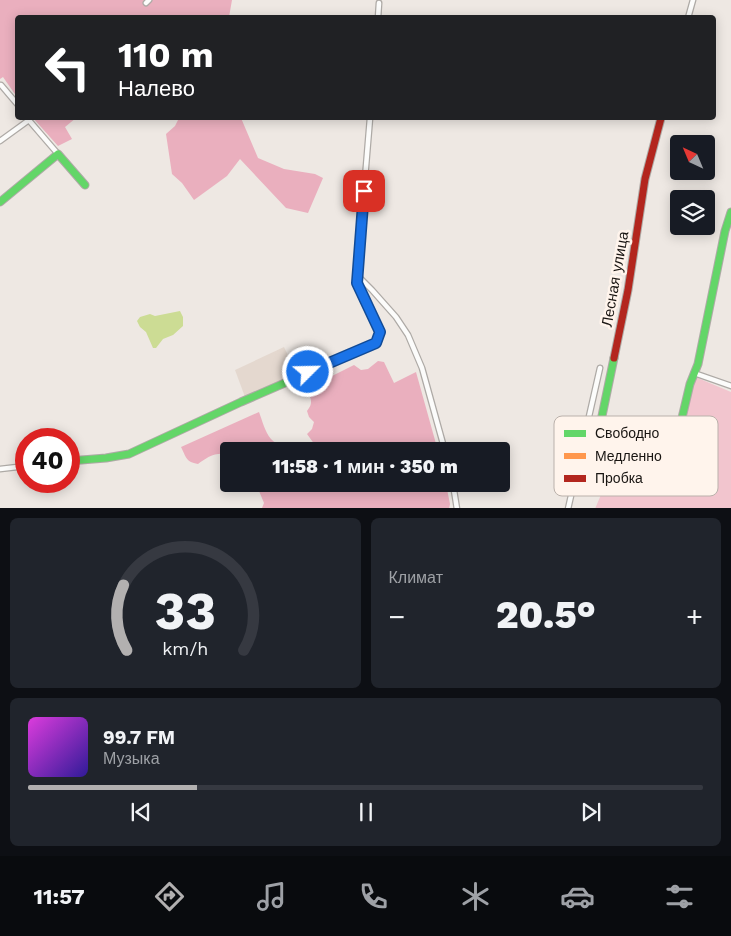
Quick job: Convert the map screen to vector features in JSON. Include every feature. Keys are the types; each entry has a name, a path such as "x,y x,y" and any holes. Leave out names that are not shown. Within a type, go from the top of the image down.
{"street":[{"path":"689,15 693,0"},
{"path":"378,15 379,4"},
{"path":"0,86 15,101"},
{"path":"0,141 27,120"},
{"path":"29,120 86,185"},
{"path":"80,461 129,454 241,402 376,343 380,332 357,283 370,120"},
{"name":"Лесная улица","path":"602,416 628,290 644,179 660,120"},
{"path":"0,202 58,154"},
{"path":"731,212 725,231 698,364 694,372 731,386"},
{"path":"357,276 396,317 408,335 422,368 443,442"},
{"path":"589,416 600,368"},
{"name":"Лесная улица","path":"682,416 694,372"},
{"path":"0,469 15,467"},
{"path":"454,492 457,508"}],"shaded area":[{"path":"0,0 232,0 229,15 15,15 15,94 3,77 0,79"},
{"path":"35,120 74,120 65,127 72,139 58,146"},
{"path":"178,120 242,120 258,158 284,169 315,174 323,178 308,213 286,208 240,159 227,176 194,200 182,183 172,174 166,134 175,126"},
{"path":"180,311 183,317 183,326 173,335 163,339 156,348 153,348 146,332 137,321 140,317 150,314 155,316"},
{"path":"284,347 297,374 245,397 235,370"},
{"path":"378,361 384,362 394,383 416,372 435,442 313,442 307,434 312,429 314,422 309,417 307,411 311,404 310,387 354,365 361,370 368,369"},
{"path":"693,376 731,392 731,508 595,508 600,496 718,496 718,416 685,416"},
{"path":"259,412 265,429 275,442 220,442 220,454 212,455 198,464 191,462 185,456 181,447"},
{"path":"259,492 448,492 450,504 449,508 262,508 264,503"}],"traffic: fast":[{"path":"0,202 58,154 85,185"},
{"path":"682,416 690,384 698,364 725,231 731,212"},
{"path":"602,416 614,358"},
{"path":"80,460 129,454 333,362"}],"traffic: slow":[{"path":"333,362 376,343 380,332 357,283 357,275"}],"traffic: jam":[{"path":"614,358 628,290 645,179 660,120"}],"route":[{"path":"308,372 376,343 380,332 357,283 364,191"}]}
